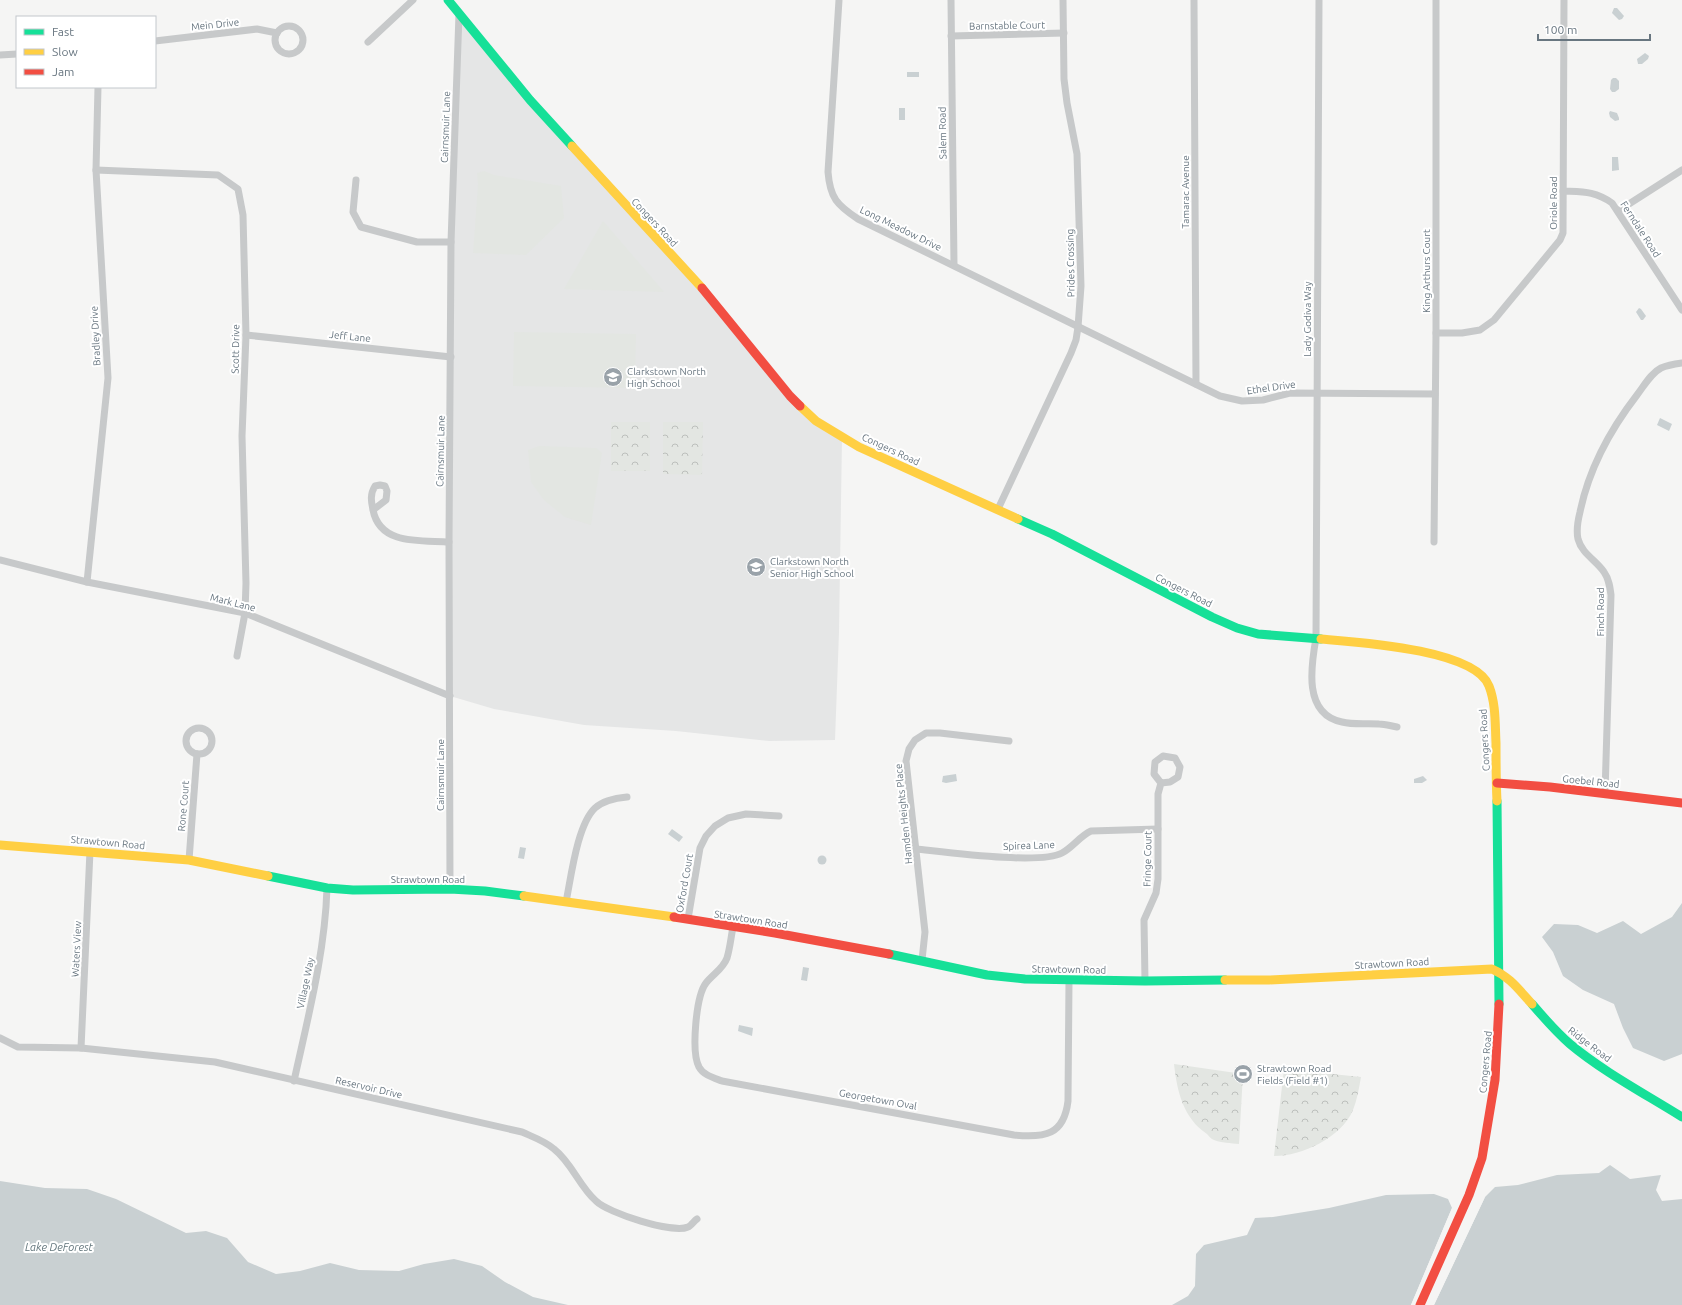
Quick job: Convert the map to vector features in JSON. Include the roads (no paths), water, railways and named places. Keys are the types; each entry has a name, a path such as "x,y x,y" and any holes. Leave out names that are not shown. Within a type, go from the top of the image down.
{"street":[{"path":"368,42 413,0"},
{"name":"Congers Road","path":"448,0 535,105 708,294 780,384 807,412 827,428 859,447 1052,534 1237,628 1258,634 1284,637 1316,638 1413,649 1439,655 1473,669 1483,676 1489,685 1495,710 1499,972 1497,1059 1489,1120 1482,1158 1469,1195 1420,1305"},
{"name":"Long Meadow Drive","path":"839,0 828,172 829,188 836,201 846,211 858,219 1078,327"},
{"name":"Salem Road","path":"951,0 954,265"},
{"name":"Prides Crossing","path":"998,510 1071,353 1076,340 1078,327 1081,286 1077,154 1065,85 1063,0"},
{"name":"Tamarac Avenue","path":"1194,0 1196,384"},
{"name":"Lady Godiva Way","path":"1318,0 1316,638 1311,667 1311,684 1316,702 1332,720 1344,723 1379,724 1397,727"},
{"name":"King Arthurs Court","path":"1434,542 1436,334 1436,0"},
{"name":"Oriole Road","path":"1436,334 1462,333 1480,330 1494,320 1560,240 1564,226 1564,0"},
{"name":"Cairnsmuir Lane","path":"450,889 449,542 452,242 459,14"},
{"name":"Mein Drive","path":"156,40 257,29 277,34"},
{"name":"Barnstable Court","path":"951,36 1064,33"},
{"path":"0,55 16,54"},
{"name":"Bradley Drive","path":"87,582 108,378 96,170 98,88"},
{"name":"Scott Drive","path":"96,170 218,175 238,189 243,215 246,335 242,436 246,583 245,613 237,656"},
{"path":"1618,211 1682,170"},
{"path":"356,180 353,212 362,227 417,242 452,242"},
{"name":"Ferndale Road","path":"1563,191 1589,192 1602,196 1612,203 1682,310"},
{"name":"Ethel Drive","path":"1078,327 1220,396 1242,401 1263,400 1290,393 1435,394"},
{"name":"Jeff Lane","path":"246,335 451,357"},
{"name":"Finch Road","path":"1604,793 1611,595 1609,581 1604,572 1584,552 1578,539 1577,526 1583,496 1594,466 1608,437 1649,379 1660,368 1672,364 1682,363"},
{"path":"373,510 381,527 391,536 402,539 449,542"},
{"name":"Mark Lane","path":"0,560 87,582 245,613 450,696"},
{"name":"Hamden Heights Place","path":"922,960 926,932 906,761 909,749 914,740 926,733 940,733 1010,741"},
{"name":"Rone Court","path":"188,860 197,754"},
{"name":"Fringe Court","path":"1145,981 1144,920 1156,893 1158,879 1158,794 1161,783"},
{"name":"Goebel Road","path":"1497,783 1604,793 1682,803"},
{"path":"566,902 580,836 587,820 595,808 605,802 627,797"},
{"name":"Oxford Court","path":"688,920 700,848 706,836 715,826 728,818 746,814 779,816"},
{"name":"Spirea Lane","path":"916,849 983,855 1025,857 1051,856 1063,853 1084,834 1091,831 1158,829"},
{"name":"Strawtown Road","path":"0,845 188,860 228,866 327,888 353,890 450,889 485,891 688,920 732,928 775,933 922,960 987,975 1025,980 1269,980 1389,975 1475,969 1492,969 1499,972"},
{"name":"Waters View","path":"81,1048 90,851"},
{"name":"Village Way","path":"294,1081 322,951 326,920 327,888"},
{"name":"Georgetown Oval","path":"732,928 727,958 721,968 706,983 700,993 695,1049 699,1067 709,1076 730,1082 1014,1134 1035,1137 1048,1134 1058,1127 1066,1114 1068,1100 1069,981"},
{"name":"Ridge Road","path":"1499,972 1511,980 1547,1022 1570,1045 1682,1118"},
{"name":"Reservoir Drive","path":"0,1038 18,1047 81,1048 137,1052 215,1062 522,1132 540,1139 555,1149 596,1202 614,1212 635,1220 677,1228 688,1227 697,1219"}],"water":[{"path":"1614,8 1617,8 1624,16 1622,19 1619,20 1612,13"},
{"path":"1645,53 1649,56 1648,59 1642,64 1638,64 1637,59"},
{"path":"907,72 919,72 919,77 907,77"},
{"path":"1616,78 1619,81 1619,89 1615,92 1612,92 1610,89 1611,80"},
{"path":"899,108 905,108 905,120 899,120"},
{"path":"1610,111 1617,113 1619,120 1615,121 1610,117"},
{"path":"1612,157 1618,157 1619,170 1612,171"},
{"path":"1639,308 1646,316 1643,320 1641,320 1636,312"},
{"path":"1660,418 1672,424 1669,431 1657,425"},
{"path":"956,774 957,781 946,783 942,782 943,776"},
{"path":"1423,776 1427,780 1422,783 1414,783 1414,779"},
{"path":"672,829 683,837 679,842 668,834"},
{"path":"520,847 526,848 524,859 518,858"},
{"path":"822,855 827,860 822,865 817,860"},
{"path":"1682,903 1682,1054 1664,1061 1633,1048 1623,1028 1614,1004 1583,990 1563,976 1553,952 1542,937 1554,924 1578,925 1597,933 1623,921 1641,934 1672,917"},
{"path":"803,967 809,968 807,981 801,980"},
{"path":"739,1025 753,1028 752,1036 738,1031"},
{"path":"1610,1165 1630,1179 1661,1175 1656,1190 1662,1201 1682,1199 1682,1305 1434,1305 1485,1197 1495,1187 1518,1185 1557,1175 1599,1173"},
{"name":"Lake DeForest","path":"0,1181 45,1188 87,1189 116,1199 186,1233 206,1231 227,1238 248,1262 276,1274 300,1271 330,1263 359,1270 399,1271 424,1264 454,1259 482,1266 505,1282 533,1297 568,1305 0,1305"},
{"path":"1434,1194 1448,1199 1452,1208 1411,1305 1172,1305 1188,1296 1195,1286 1196,1254 1204,1245 1247,1235 1255,1218 1273,1217 1329,1208 1386,1195"}],"place":[{"name":"Clarkstown North High School","path":"613,377"},
{"name":"Clarkstown North Senior High School","path":"756,567"},
{"name":"Strawtown Road Fields (Field #1)","path":"1243,1074"}]}
